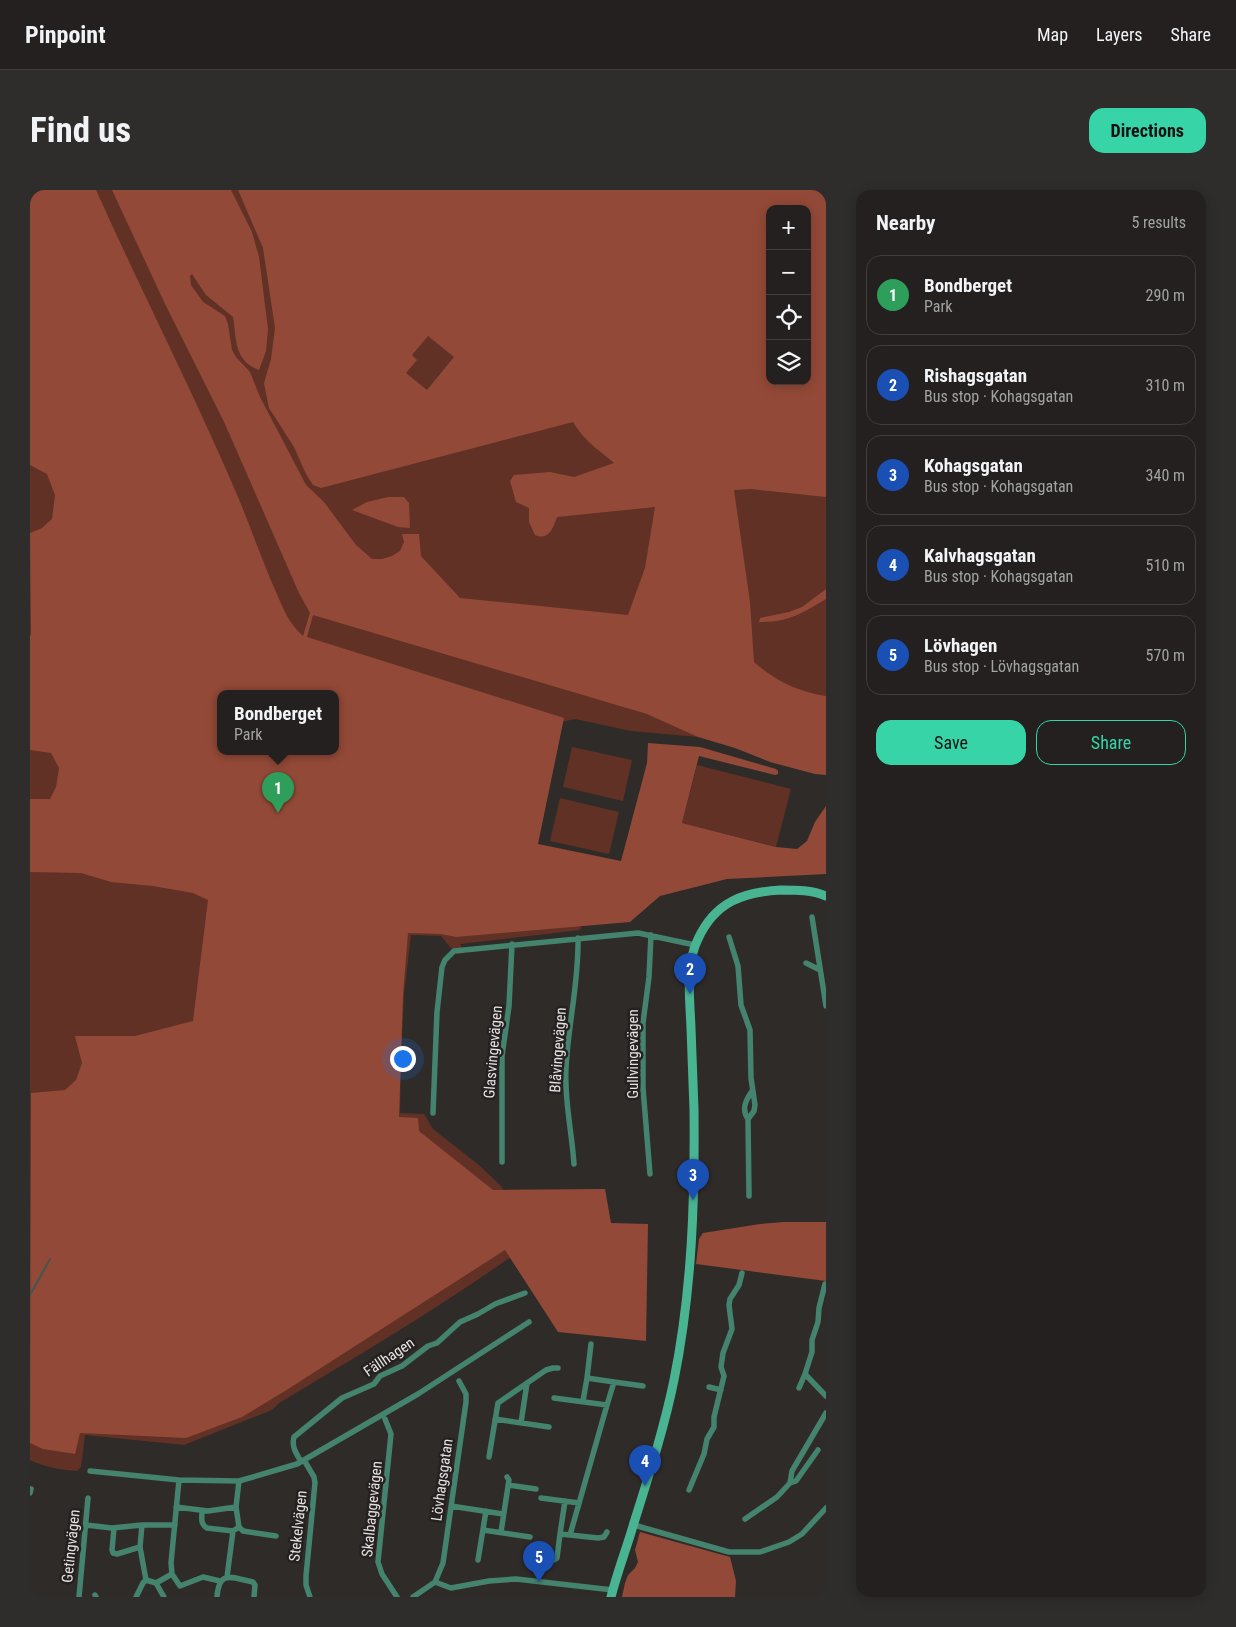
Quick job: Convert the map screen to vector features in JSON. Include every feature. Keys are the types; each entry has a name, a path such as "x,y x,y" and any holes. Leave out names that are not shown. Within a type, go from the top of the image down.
{"street":[{"path":"413,1597 435,1582 451,1588 489,1581 516,1579 612,1594 662,1430 674,1380 688,1291 694,1152 690,964 695,945 708,922 722,908 736,899 749,894 804,890 826,896"},
{"path":"812,917 826,1006"},
{"path":"433,1113 437,1012 442,967 444,960 449,954 459,949 638,933 695,945"},
{"name":"Gullvingevägen","path":"650,1174 643,1078 643,1023 649,977 651,935"},
{"path":"728,937 738,966 742,1005 750,1030 752,1091 755,1105 754,1111 748,1119"},
{"name":"Blåvingevägen","path":"574,1164 567,1101 566,1069 576,982 578,938"},
{"name":"Glasvingevägen","path":"502,1162 502,1056 509,1006 512,944"},
{"path":"806,963 820,970"},
{"path":"748,1196 748,1119 745,1102 752,1091"},
{"path":"689,1490 704,1454 707,1439 714,1427 714,1417 724,1376 721,1367 723,1353 732,1329 730,1298 739,1284 742,1272"},
{"path":"799,1388 812,1352 812,1340 818,1322 819,1308 825,1284"},
{"name":"Fällhagen","path":"303,1461 293,1448 294,1437 342,1398 374,1384 380,1376 406,1364 428,1346 437,1342 460,1322 494,1304 525,1293"},
{"path":"90,1471 179,1480 240,1481 303,1461 418,1394 529,1322"},
{"path":"584,1401 591,1344"},
{"path":"490,1457 497,1405 500,1401 548,1369 558,1368"},
{"path":"805,1374 826,1396"},
{"path":"587,1378 643,1386"},
{"name":"Lövhagsgatan","path":"435,1582 443,1564 466,1402 466,1394 459,1381"},
{"path":"570,1535 614,1382"},
{"path":"521,1423 527,1383"},
{"path":"710,1386 721,1390"},
{"path":"554,1398 607,1405"},
{"path":"790,1483 792,1472 826,1413"},
{"name":"Skalbaggevägen","path":"385,1419 392,1434 378,1562 382,1574 396,1597"},
{"path":"495,1419 549,1428"},
{"path":"745,1519 777,1497 790,1483 796,1481 818,1450"},
{"name":"Stekelvägen","path":"303,1461 314,1476 315,1483 306,1576 306,1585 310,1597"},
{"path":"500,1532 508,1484 507,1477"},
{"path":"179,1480 170,1563 172,1574 180,1586 204,1577 220,1581 227,1578 253,1582 256,1585 254,1597"},
{"path":"227,1578 236,1529 236,1507 240,1481"},
{"path":"508,1484 536,1489"},
{"name":"Getingvägen","path":"79,1597 88,1498"},
{"path":"541,1498 579,1503"},
{"path":"527,1558 554,1560 557,1558 565,1501"},
{"path":"451,1506 503,1514"},
{"path":"176,1507 202,1511 236,1507"},
{"path":"634,1525 729,1552 760,1552 789,1542 802,1534 826,1508"},
{"path":"202,1511 202,1520 207,1528 236,1529 276,1536"},
{"path":"478,1560 486,1511"},
{"path":"86,1525 114,1528 158,1524 175,1525"},
{"path":"136,1597 146,1580 140,1547 142,1525"},
{"path":"114,1528 112,1550 114,1553 117,1554 140,1547"},
{"path":"483,1530 530,1537"},
{"path":"560,1534 598,1538 604,1537 607,1532"},
{"path":"156,1583 172,1574"},
{"path":"146,1580 156,1583 164,1597"},
{"path":"217,1597 220,1581"}],"shaded area":[{"path":"30,190 826,190 826,729 698,737 631,731 575,719 557,723 517,855 594,878 580,930 460,944 465,953 456,954 441,936 411,935 404,994 400,1113 424,1114 433,1129 479,1165 501,1186 520,1223 522,1249 493,1270 371,1348 279,1403 272,1410 184,1445 85,1435 81,1467 77,1471 53,1468 30,1460"},
{"path":"30,190 96,190 216,446 281,604 290,621 303,636 310,613 299,593 225,424 166,306 112,190 231,190 252,232 259,257 268,329 266,351 259,370 251,366 240,355 233,317 206,295 192,274 190,276 191,285 203,302 225,316 232,350 250,372 260,397 306,485 324,502 356,545 372,559 382,559 400,551 404,542 402,534 419,534 421,556 460,598 628,615 645,568 655,507 557,517 550,532 547,535 540,536 535,535 529,522 529,508 516,502 510,481 514,475 550,472 574,477 614,463 587,440 573,422 321,488 313,485 294,447 269,408 264,383 271,359 275,328 263,248 238,190 826,190 826,497 751,489 734,490 750,602 754,662 770,675 788,685 806,692 826,696 826,775 815,774 770,762 735,748 698,737 647,714 313,615 307,637 564,718 538,844 621,861 647,763 648,743 700,747 778,771 778,774 775,775 699,756 682,823 776,847 797,849 807,841 815,822 826,806 826,874 727,879 660,896 630,922 456,937 441,934 408,933 403,995 399,1117 418,1118 419,1131 493,1190 605,1189 611,1223 648,1224 646,1341 558,1332 505,1250 242,1417 186,1438 80,1433 75,1454 43,1449 30,1443 31,1093 65,1090 76,1080 82,1063 75,1036 135,1036 193,1021 208,900 193,893 153,886 111,882 81,873 30,872 30,799 50,799 56,787 59,768 51,753 30,750 30,533 42,528 52,519 55,495 47,474 30,465","holes":["428,336 454,357 427,390 406,373 417,360 412,355"]},
{"path":"388,497 404,497 409,503 410,528 398,527 352,510 367,502"},
{"path":"826,589 826,599 802,613 779,621 759,622 760,618 789,612 802,607"},
{"path":"572,747 632,760 623,801 563,787"},
{"path":"697,765 791,789 776,847 682,823"},
{"path":"560,798 619,812 609,854 550,841"},
{"path":"784,1222 826,1222 826,1281 696,1264 699,1239 703,1233"},
{"path":"640,1532 730,1557 736,1581 735,1597 622,1597 628,1575 638,1562 635,1550"}],"waterway":[{"path":"30,1295 50,1259"}],"place":[{"name":"Bondberget","path":"278,813"},
{"name":"Rishagsgatan","path":"690,994"},
{"name":"Kohagsgatan","path":"693,1200"},
{"name":"Kalvhagsgatan","path":"645,1486"},
{"name":"Lövhagen","path":"539,1582"}]}
